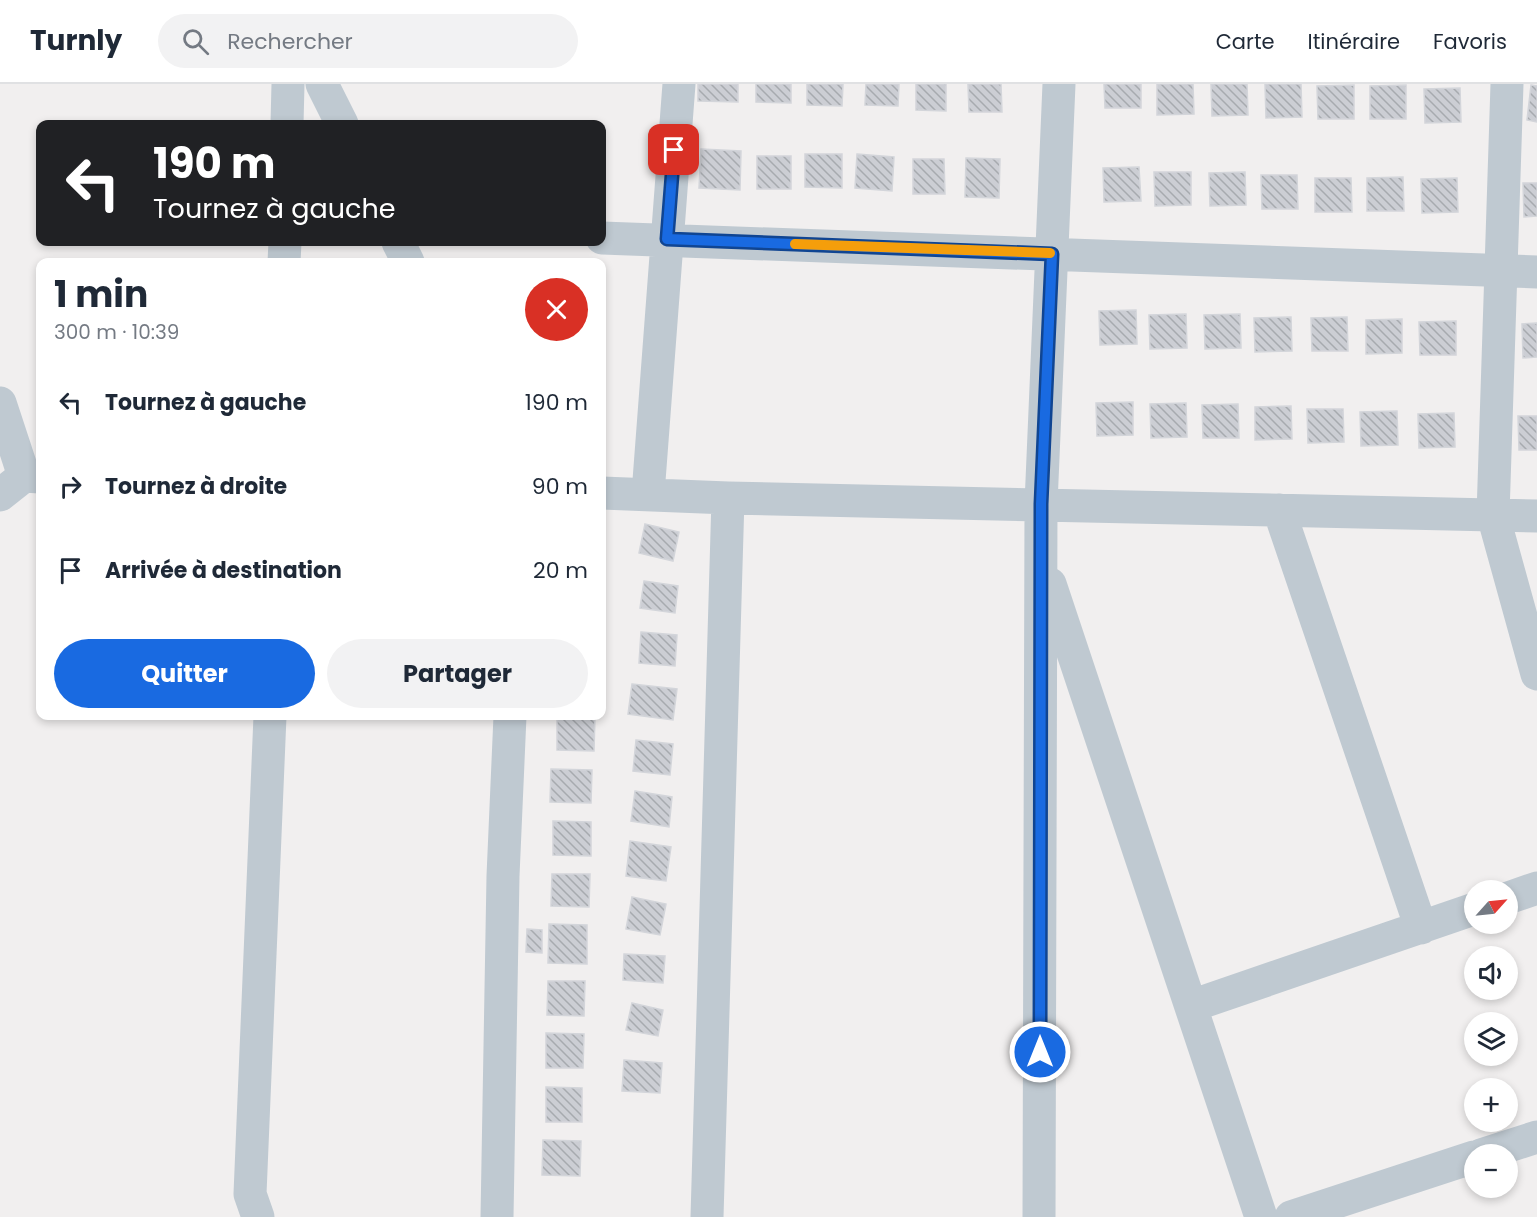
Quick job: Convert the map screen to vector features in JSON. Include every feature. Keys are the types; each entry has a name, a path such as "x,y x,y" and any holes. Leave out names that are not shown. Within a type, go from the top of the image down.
{"street":[{"path":"288,84 288,120"},
{"path":"322,84 340,120"},
{"path":"648,494 679,84"},
{"path":"1039,1217 1041,504 1059,84"},
{"path":"1507,84 1493,515 1537,674"},
{"path":"606,238 1537,272"},
{"path":"0,403 21,483"},
{"path":"606,493 728,498 1537,516"},
{"path":"706,1217 728,498"},
{"path":"1279,510 1420,928"},
{"path":"1041,557 1261,1217"},
{"path":"258,1217 250,1194 270,720"},
{"path":"497,1217 503,876 510,720"},
{"path":"1518,895 1537,888"},
{"path":"1191,1006 1464,913"},
{"path":"1515,1144 1537,1137"},
{"path":"1291,1217 1464,1160"}],"building":[{"path":"698,84 738,84 738,102 698,101"},
{"path":"756,84 791,84 791,103 756,102"},
{"path":"807,84 843,84 842,106 807,105"},
{"path":"866,84 899,84 898,106 865,105"},
{"path":"916,84 946,84 946,111 916,110"},
{"path":"968,84 1001,84 1002,112 969,112"},
{"path":"1104,84 1141,84 1141,108 1105,108"},
{"path":"1157,84 1193,84 1194,114 1157,115"},
{"path":"1211,84 1247,84 1248,115 1212,116"},
{"path":"1265,84 1301,84 1302,117 1266,118"},
{"path":"1354,85 1354,119 1318,119 1317,86"},
{"path":"1406,85 1406,119 1370,119 1370,86"},
{"path":"1531,85 1537,86 1537,122 1527,120"},
{"path":"1460,88 1461,122 1425,123 1424,89"},
{"path":"701,149 741,151 740,190 699,188"},
{"path":"805,154 842,154 842,188 805,187"},
{"path":"857,154 894,157 892,191 855,188"},
{"path":"757,156 791,156 791,189 757,189"},
{"path":"966,158 1000,159 999,198 965,197"},
{"path":"913,159 944,159 945,194 913,194"},
{"path":"1139,167 1141,201 1104,202 1103,168"},
{"path":"1154,172 1191,172 1191,205 1155,206"},
{"path":"1245,172 1246,205 1210,206 1209,173"},
{"path":"1261,175 1297,175 1298,209 1262,209"},
{"path":"1403,177 1404,211 1367,211 1367,178"},
{"path":"1315,178 1351,178 1352,212 1315,212"},
{"path":"1457,178 1458,212 1422,213 1421,179"},
{"path":"1523,183 1537,183 1537,216 1524,217"},
{"path":"1136,310 1137,344 1100,345 1099,311"},
{"path":"1186,314 1187,348 1150,349 1149,315"},
{"path":"1240,314 1241,348 1205,349 1204,315"},
{"path":"1291,317 1292,351 1255,352 1254,318"},
{"path":"1347,317 1348,351 1312,351 1311,318"},
{"path":"1402,319 1402,353 1366,354 1366,320"},
{"path":"1456,321 1456,355 1420,355 1419,322"},
{"path":"1537,323 1537,357 1523,358 1522,324"},
{"path":"1133,402 1133,435 1097,436 1096,403"},
{"path":"1186,403 1187,437 1151,438 1150,404"},
{"path":"1238,404 1239,438 1203,438 1202,405"},
{"path":"1291,406 1292,439 1255,440 1255,407"},
{"path":"1307,409 1343,409 1344,442 1308,443"},
{"path":"1397,411 1398,445 1361,446 1360,412"},
{"path":"1454,413 1455,447 1419,448 1418,414"},
{"path":"1518,416 1537,416 1537,450 1519,450"},
{"path":"645,524 679,532 673,561 639,553"},
{"path":"644,581 678,586 675,613 640,608"},
{"path":"641,632 677,635 675,666 639,663"},
{"path":"632,684 677,689 673,720 628,714"},
{"path":"557,720 595,720 594,751 557,750"},
{"path":"636,740 673,744 670,775 633,771"},
{"path":"551,769 592,770 591,803 550,802"},
{"path":"635,791 672,797 669,827 631,821"},
{"path":"553,821 591,822 591,856 553,855"},
{"path":"630,841 671,847 666,881 626,876"},
{"path":"552,874 590,874 589,907 551,906"},
{"path":"632,897 666,904 660,935 626,929"},
{"path":"549,924 587,925 587,964 548,963"},
{"path":"527,929 542,930 542,953 526,952"},
{"path":"624,954 665,956 663,983 623,980"},
{"path":"548,981 585,981 584,1016 547,1015"},
{"path":"632,1003 663,1010 658,1036 626,1030"},
{"path":"546,1033 584,1034 583,1068 546,1068"},
{"path":"624,1060 662,1063 660,1093 622,1091"},
{"path":"546,1087 582,1088 582,1122 546,1122"},
{"path":"543,1140 581,1141 580,1176 542,1175"}],"slow traffic":[{"path":"795,244 1050,253"}],"route":[{"path":"674,150 667,239 1052,254 1041,504 1040,1052"}]}
